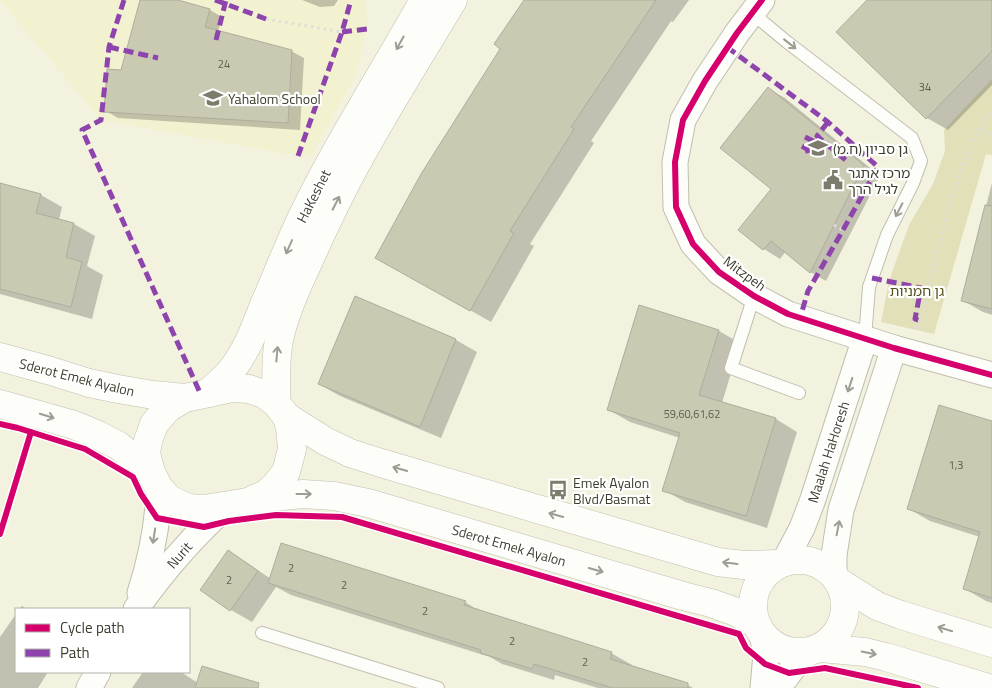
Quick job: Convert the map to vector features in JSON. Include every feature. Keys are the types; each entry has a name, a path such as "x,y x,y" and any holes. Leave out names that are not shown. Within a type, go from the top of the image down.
{"main road":[{"name":"HaKeshet","path":"196,396 230,372 246,347 254,333 302,216 338,148 424,0"},
{"name":"HaKeshet","path":"281,410 276,388 278,344 300,280 324,226 359,159 454,0"},
{"name":"Sderot Emek Ayalon","path":"0,357 89,383 118,389 153,395 196,396"},
{"path":"155,480 146,453 148,441 154,424 168,408 196,396 232,388 249,389 264,394 281,410 325,441 350,453 718,562 743,565 781,563 794,560 810,561 828,570 837,579 877,606 900,615 992,643"},
{"path":"0,404 74,425 98,435 119,446 155,480 169,499 188,508 204,510 248,502 266,494 286,472 292,449 290,428 281,410"},
{"name":"Sderot Emek Ayalon","path":"255,499 303,494 334,496 368,504 710,603 736,612 759,630"},
{"path":"781,563 765,574 759,581 753,596 752,612 759,630 767,641 780,650 805,653 816,650 865,652 988,688"},
{"path":"816,650 834,638 842,625 845,614 845,598 837,579"}],"street":[{"name":"Mitzpeh","path":"757,7 705,81 684,120 675,162 676,207 694,244 719,272 754,296 788,314 903,350 992,375"},
{"name":"Maalah HaHoresh","path":"781,563 802,528 812,502 865,338"},
{"path":"837,579 834,555 841,510 903,350"},
{"name":"Nurit","path":"136,608 150,562 158,505 155,480"},
{"name":"Nurit","path":"137,608 154,584 188,544 228,505"},
{"path":"759,630 766,654 763,688"},
{"path":"778,688 794,668 816,650"},
{"path":"89,688 97,673"}],"lane":[{"path":"757,7 787,42 912,138 921,162 913,183 887,235 869,287 865,338"},
{"path":"754,296 731,368 799,394"},
{"path":"262,633 438,688"}],"path":[{"path":"266,19 342,32"},
{"path":"903,350 950,201 968,152 978,130 992,114"},
{"path":"978,130 992,134"},
{"path":"834,225 843,230"}],"shaded area":[{"name":"Yahalom School","path":"0,0 366,0 367,29 355,76 310,158 101,120"}],"green space":[{"name":"גן חמניות","path":"992,79 992,155 986,154 934,334 881,322 889,281 909,225 933,184 945,151 944,130"}],"building":[{"path":"140,0 178,0 210,9 205,27 292,50 288,123 104,112 107,69 121,70"},
{"path":"524,0 656,0 571,127 574,129 510,231 514,233 470,311 375,258 421,174 500,49 494,44"},
{"path":"867,0 992,0 992,51 926,119 836,32"},
{"name":"מרכז אתגר לגיל הרך","path":"768,87 864,165 810,273 771,241 763,250 738,230 771,189 720,148"},
{"path":"0,183 41,194 36,213 74,223 66,257 82,262 71,307 0,289"},
{"path":"985,205 992,206 992,309 961,301"},
{"path":"355,296 456,339 420,427 318,384"},
{"path":"639,305 719,330 699,395 776,418 746,516 662,491 680,433 607,410"},
{"path":"939,405 992,421 992,598 963,589 980,532 907,509"},
{"path":"281,543 466,601 464,605 612,652 610,659 688,683 688,688 613,688 534,664 532,669 480,653 481,650 268,583"},
{"path":"228,550 258,571 230,611 200,590"},
{"path":"202,666 259,683 258,688 195,688"}],"marked path":[{"path":"124,0 109,47 101,120 82,130 201,395"},
{"path":"215,0 266,19"},
{"path":"216,40 226,0"},
{"path":"298,156 342,32 351,0"},
{"path":"342,32 367,29"},
{"path":"109,47 158,58"},
{"path":"727,47 828,122 878,167 808,291 800,318"},
{"path":"828,122 817,136 848,162"},
{"path":"805,137 813,141 818,148"},
{"path":"802,146 807,149 809,155"},
{"path":"872,278 921,288 915,319 921,321"}],"cycle path":[{"path":"762,0 705,81 683,120 675,162 676,207 693,244 719,272 754,296 788,314 894,348 992,375"},
{"path":"0,424 85,449 133,477 141,494 157,518 204,527 229,521 276,515 342,517 739,634 746,648 765,664 789,673 825,668 918,688"},
{"path":"0,534 31,432"}],"place":[{"name":"Yahalom School","path":"213,98"},
{"name":"גן סביון (ח.מ)","path":"818,148"},
{"name":"מרכז אתגר לגיל הרך","path":"833,180"},
{"name":"Emek Ayalon Blvd/Basmat","path":"558,490"}]}
